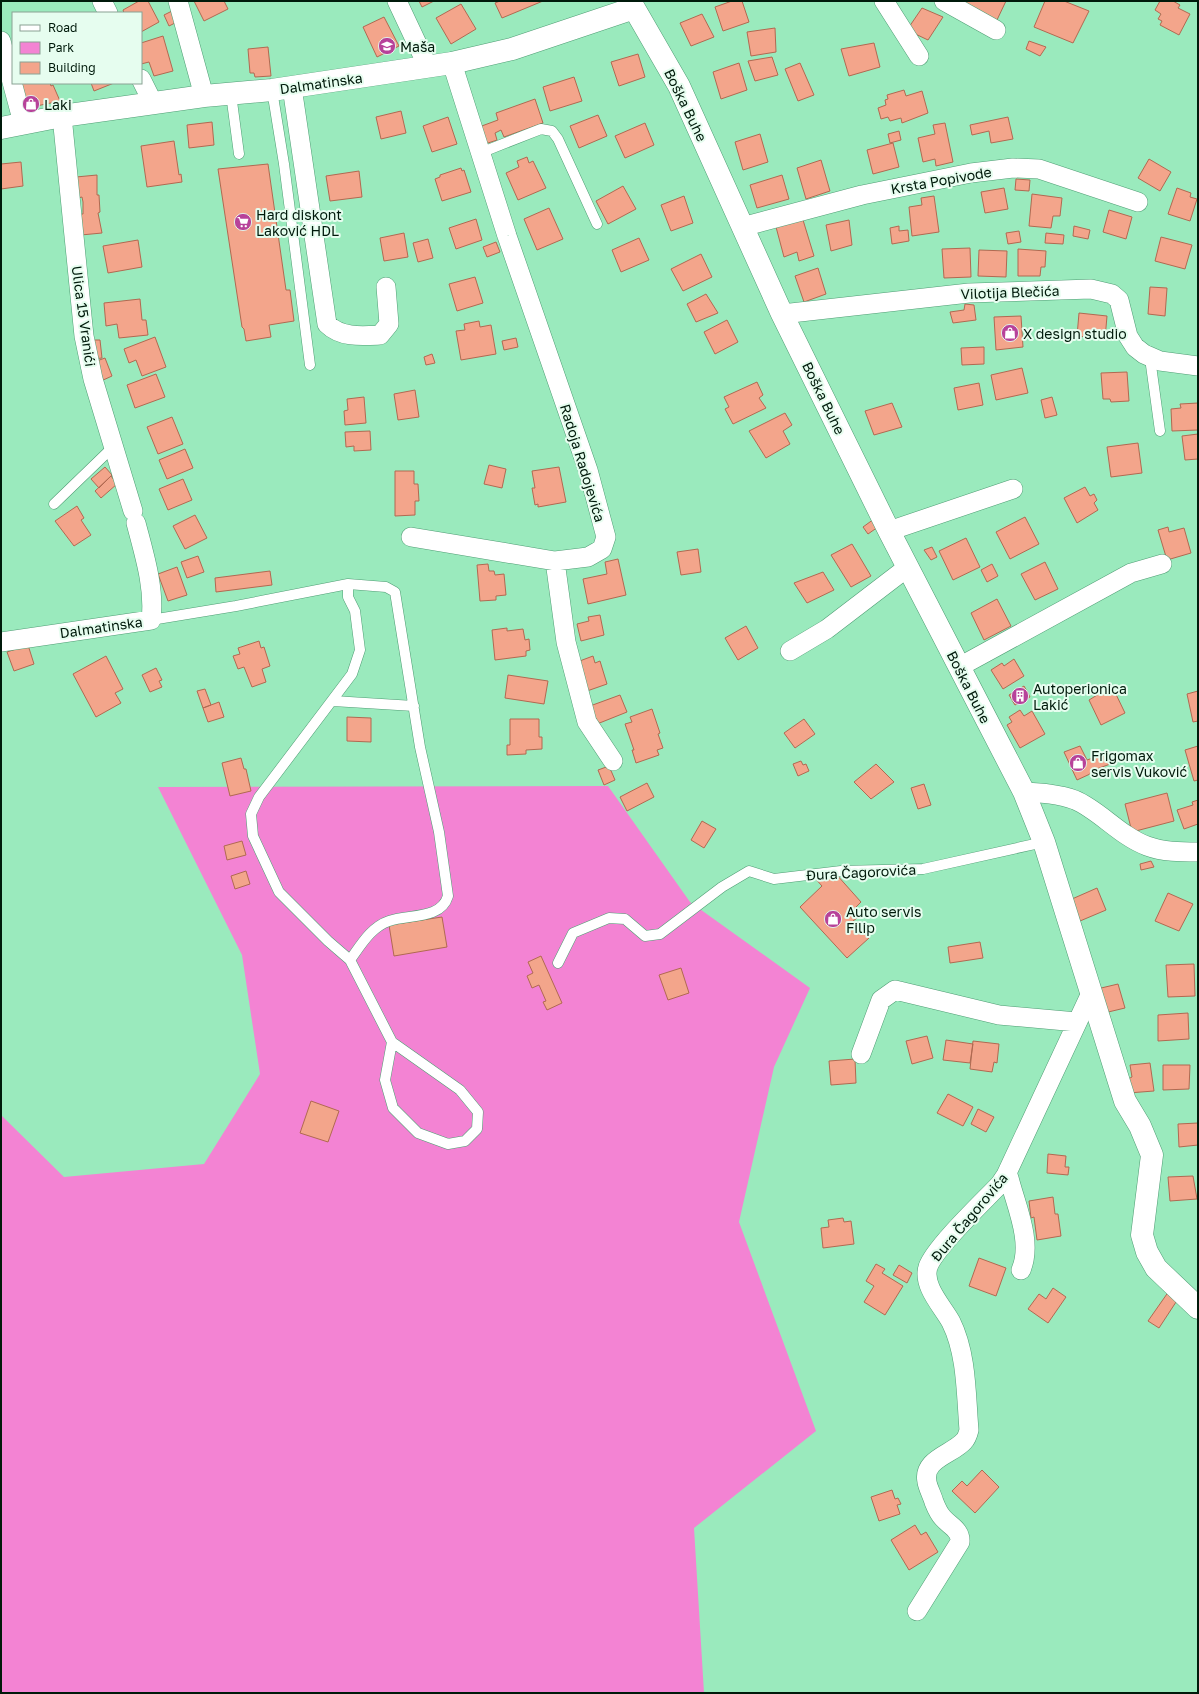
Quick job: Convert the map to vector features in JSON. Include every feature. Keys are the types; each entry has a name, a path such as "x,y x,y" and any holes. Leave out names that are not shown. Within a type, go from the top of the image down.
{"street":[{"path":"102,1 108,12"},
{"path":"178,1 204,96"},
{"path":"397,1 428,67"},
{"path":"884,1 920,56"},
{"path":"944,1 996,30"},
{"name":"Dalmatinska","path":"1,128 62,116 204,96 282,88 452,63 512,49 633,3"},
{"name":"Boška Buhe","path":"633,3 679,86 782,314 889,531 1024,792"},
{"path":"1,42 22,123"},
{"name":"Radoja Radojevića","path":"411,537 555,561 588,557 602,549 606,537 588,470 506,236 452,63"},
{"path":"142,81 153,104"},
{"path":"282,88 327,324 337,332 360,336 380,335 389,324 386,287"},
{"name":"Ulica 15 Vranići","path":"62,116 84,336 93,379 134,517"},
{"name":"Krsta Popivode","path":"742,227 862,195 971,173 1013,168 1039,169 1138,202"},
{"name":"Vilotija Blečića","path":"782,314 969,293 1091,289 1112,294 1118,300 1128,336 1135,347 1150,358 1198,366"},
{"path":"889,531 1012,489"},
{"name":"Dalmatinska","path":"1,642 151,620 151,595 134,517"},
{"path":"555,561 566,642 587,722 613,761"},
{"path":"959,668 1131,573 1162,564"},
{"path":"790,651 827,629 908,567"},
{"path":"1198,852 1162,850 1147,846 1127,836 1076,800 1050,793 1024,792 1044,842 1125,1101 1140,1126 1152,1155 1142,1235 1147,1252 1156,1268 1198,1308"},
{"path":"861,1054 882,1000 895,990 999,1014 1077,1022"},
{"name":"Đura Čagorovića","path":"917,1611 960,1542 961,1536 955,1528 942,1518 936,1507 926,1480 928,1470 933,1461 957,1448 965,1440 969,1430 962,1363 958,1341 951,1323 930,1287 927,1276 928,1267 943,1246 1000,1184 1006,1175 1091,993"},
{"path":"1006,1175 1009,1178 1024,1234 1026,1254 1021,1270"}],"lane":[{"path":"282,88 284,164 310,365"},
{"path":"231,94 239,154"},
{"path":"480,153 541,129 552,131 558,139 597,224"},
{"path":"1150,358 1160,431"},
{"path":"54,504 113,447"},
{"path":"151,620 236,606 348,584 386,587 395,592 420,747 439,832 448,896 446,904 438,911 388,921 368,934 350,960"},
{"path":"348,584 348,598 355,611 360,650 352,674 259,797 251,814 251,828 253,836 279,892 328,941 350,960 392,1042 460,1090 478,1112 477,1129 465,1141 448,1144 418,1133 393,1108 385,1080 392,1042"},
{"path":"333,701 414,706"},
{"name":"Đura Čagorovića","path":"558,963 573,932 609,918 625,919 646,936 660,934 722,887 749,871 774,879 841,871 923,869 1044,842"}],"green space":[{"path":"608,786 690,902 810,988 774,1067 739,1222 816,1431 694,1528 704,1693 1,1693 1,1115 64,1177 204,1164 260,1074 242,955 158,787"}],"building":[{"path":"139,1 148,1 159,22 142,31 142,12 124,12 123,10"},
{"path":"194,1 224,1 228,9 204,21"},
{"path":"419,1 434,1 422,7"},
{"path":"500,1 543,1 502,18 495,3"},
{"path":"732,1 742,1 749,22 723,31 715,7"},
{"path":"966,1 1006,1 996,22 963,10"},
{"path":"1045,1 1064,1 1089,11 1073,43 1034,27"},
{"path":"1160,1 1173,1 1180,5 1178,8 1190,14 1179,35 1160,25 1162,21 1158,19 1161,14 1155,10"},
{"path":"461,4 476,29 451,44 436,18"},
{"path":"922,8 943,17 928,40 907,30"},
{"path":"172,11 177,22 169,26 164,15"},
{"path":"702,14 714,37 691,46 680,23"},
{"path":"384,17 399,46 377,57 363,27"},
{"path":"775,28 776,52 751,56 747,32"},
{"path":"163,36 173,71 154,76 149,62 142,64 142,43"},
{"path":"1029,41 1046,47 1040,56 1026,49"},
{"path":"874,43 880,67 849,76 841,49"},
{"path":"268,47 271,76 255,77 254,73 250,73 248,49"},
{"path":"638,54 645,77 619,86 611,62"},
{"path":"772,57 778,75 755,81 748,61"},
{"path":"739,63 747,90 721,99 713,72"},
{"path":"800,63 814,95 798,101 785,69"},
{"path":"574,77 582,101 550,111 543,87"},
{"path":"17,84 53,85 60,101 27,108"},
{"path":"91,84 112,84 94,91"},
{"path":"904,90 906,96 922,91 928,113 902,123 901,118 890,121 888,117 881,119 878,108 886,105 885,100 888,99 887,95"},
{"path":"535,99 543,123 504,137 501,130 495,133 497,140 485,144 479,127 498,120 496,113"},
{"path":"401,111 406,133 381,139 376,117"},
{"path":"598,115 607,136 579,148 570,126"},
{"path":"448,117 457,144 432,152 423,126"},
{"path":"1008,117 1013,139 991,143 989,131 972,135 970,125"},
{"path":"212,122 214,145 189,148 187,125"},
{"path":"645,123 654,145 625,158 615,136"},
{"path":"945,123 953,162 936,166 935,159 923,162 918,138 935,134 933,125"},
{"path":"899,131 901,140 890,143 888,134"},
{"path":"760,134 768,162 743,170 735,142"},
{"path":"174,141 179,175 181,174 182,182 147,187 141,146"},
{"path":"893,143 899,167 873,174 867,150"},
{"path":"527,157 529,163 533,161 546,188 518,200 506,173 519,167 517,161"},
{"path":"1149,159 1171,172 1160,191 1138,178"},
{"path":"821,160 830,191 806,199 797,168"},
{"path":"21,162 23,186 1,189 1,164"},
{"path":"268,164 286,290 290,290 294,321 269,325 271,337 246,341 244,329 242,327 218,169"},
{"path":"461,168 462,171 464,170 471,192 442,201 435,179 440,177 440,175"},
{"path":"359,171 362,197 330,201 326,176"},
{"path":"97,175 97,195 99,195 100,212 98,213 102,233 81,235 80,214 83,214 83,202 82,197 78,198 76,177"},
{"path":"782,175 789,199 757,208 750,185"},
{"path":"1016,179 1030,180 1029,191 1015,190"},
{"path":"623,186 636,209 608,224 596,201"},
{"path":"1004,188 1008,209 985,213 981,192"},
{"path":"1177,188 1191,193 1190,197 1197,199 1190,221 1168,214"},
{"path":"1032,194 1062,198 1060,216 1053,216 1051,228 1029,226"},
{"path":"684,196 693,223 671,231 661,205"},
{"path":"934,196 939,232 912,236 909,207 922,205 921,198"},
{"path":"549,208 563,239 537,250 524,219"},
{"path":"1109,210 1132,217 1126,239 1103,232"},
{"path":"476,219 482,240 456,249 449,228"},
{"path":"803,220 814,256 799,261 797,252 784,257 776,227"},
{"path":"849,220 852,245 831,251 826,225"},
{"path":"899,226 899,231 908,230 909,241 892,244 890,228"},
{"path":"1074,226 1090,230 1088,239 1073,236"},
{"path":"1019,231 1021,242 1008,244 1006,233"},
{"path":"404,233 408,257 384,261 380,238"},
{"path":"1046,233 1064,235 1063,244 1045,243"},
{"path":"1161,237 1192,245 1185,269 1155,261"},
{"path":"639,238 649,260 621,272 612,250"},
{"path":"428,239 433,258 418,262 413,243"},
{"path":"138,240 142,267 108,273 103,246"},
{"path":"496,242 500,252 487,257 483,247"},
{"path":"970,248 971,277 944,278 942,249"},
{"path":"1018,249 1046,251 1045,267 1041,267 1040,276 1018,276"},
{"path":"979,250 1007,251 1006,277 978,276"},
{"path":"701,254 712,277 683,291 671,269"},
{"path":"818,268 826,294 804,302 795,276"},
{"path":"475,277 483,303 457,311 449,284"},
{"path":"1150,287 1167,288 1165,316 1148,314"},
{"path":"706,294 718,313 696,322 687,304"},
{"path":"140,299 142,320 146,320 148,335 119,338 117,324 106,326 104,303"},
{"path":"965,304 974,305 976,320 953,323 950,312 964,310"},
{"path":"1079,313 1107,316 1105,339 1077,336"},
{"path":"1021,316 1023,347 996,350 994,317"},
{"path":"727,320 738,342 715,354 704,332"},
{"path":"479,321 480,327 491,325 496,354 461,360 456,331 465,330 464,324"},
{"path":"155,337 166,367 142,376 136,360 129,363 124,349"},
{"path":"516,338 518,347 504,350 502,341"},
{"path":"91,340 100,340 102,358 93,359"},
{"path":"984,347 984,364 962,365 961,348"},
{"path":"432,354 435,363 426,365 424,357"},
{"path":"105,358 112,376 101,381 94,362"},
{"path":"1022,368 1028,393 996,400 991,375"},
{"path":"1127,372 1129,401 1111,402 1110,399 1103,399 1101,373"},
{"path":"156,374 165,397 135,408 127,385"},
{"path":"757,382 763,395 759,398 766,408 733,424 725,409 729,407 724,397"},
{"path":"979,383 983,405 958,410 954,388"},
{"path":"415,390 419,417 398,420 394,394"},
{"path":"364,397 366,423 345,425 344,411 348,410 347,399"},
{"path":"1052,397 1057,415 1045,418 1041,400"},
{"path":"892,403 902,427 874,435 865,411"},
{"path":"1198,403 1198,430 1172,431 1171,409 1181,408 1180,404"},
{"path":"785,413 792,425 783,431 790,444 766,458 749,431"},
{"path":"172,417 183,444 158,454 147,427"},
{"path":"370,431 371,450 354,451 354,446 346,447 345,432"},
{"path":"1198,434 1198,459 1185,460 1182,436"},
{"path":"1138,443 1142,473 1111,477 1107,447"},
{"path":"185,449 193,468 167,479 159,460"},
{"path":"489,465 506,469 502,488 484,484"},
{"path":"105,467 112,475 99,488 91,479"},
{"path":"559,467 566,502 538,507 538,504 535,505 532,488 535,488 532,471"},
{"path":"395,471 414,471 414,484 418,484 419,501 415,501 415,515 395,516"},
{"path":"111,476 117,484 101,498 95,491"},
{"path":"183,479 192,500 168,510 159,489"},
{"path":"1085,487 1090,496 1094,494 1097,500 1094,503 1098,510 1077,523 1064,498"},
{"path":"77,506 84,518 81,520 91,535 74,546 55,521"},
{"path":"195,515 207,538 185,549 173,526"},
{"path":"1025,517 1039,544 1010,559 996,532"},
{"path":"874,519 878,527 868,534 863,527"},
{"path":"1168,527 1169,532 1184,528 1191,553 1167,560 1158,530"},
{"path":"966,538 980,567 953,580 939,551"},
{"path":"852,544 871,576 851,587 831,555"},
{"path":"932,547 937,557 931,560 924,550"},
{"path":"698,549 701,572 681,575 677,552"},
{"path":"198,556 204,572 187,578 181,562"},
{"path":"618,559 626,595 588,604 583,579 607,574 605,562"},
{"path":"1045,562 1058,589 1035,600 1021,574"},
{"path":"488,564 489,571 494,571 495,575 504,574 506,595 496,596 496,600 480,601 477,565"},
{"path":"992,564 998,576 987,582 981,570"},
{"path":"177,567 187,595 168,601 158,574"},
{"path":"270,571 272,585 216,592 215,578"},
{"path":"823,572 834,590 807,603 794,583"},
{"path":"997,599 1011,626 984,640 971,613"},
{"path":"600,615 604,635 581,641 577,624 589,621 588,617"},
{"path":"746,626 758,648 738,660 725,638"},
{"path":"507,628 507,631 523,629 525,640 529,639 530,650 526,651 526,656 495,660 492,630"},
{"path":"259,641 261,648 264,647 270,666 262,669 266,682 252,687 244,667 238,669 233,656 240,654 238,648"},
{"path":"28,645 34,664 14,671 7,652"},
{"path":"106,656 123,689 115,693 121,703 96,717 73,674"},
{"path":"593,656 595,663 600,661 607,684 587,691 577,662"},
{"path":"1014,659 1024,676 1003,689 991,670 1002,663 1004,666"},
{"path":"156,668 162,680 159,681 162,687 150,692 142,675"},
{"path":"508,675 548,681 544,704 505,698"},
{"name":"Autoperionica Lakić","path":"1024,686 1030,697 1015,705 1009,695"},
{"path":"1112,686 1125,713 1101,725 1089,700"},
{"path":"205,689 211,705 203,708 197,691"},
{"path":"1198,691 1198,721 1193,722 1187,694"},
{"path":"620,695 627,712 597,724 590,706"},
{"path":"219,702 224,717 208,722 203,708"},
{"path":"652,709 663,748 657,750 659,755 636,763 632,750 634,750 625,724 632,722 630,717"},
{"path":"1020,710 1024,716 1032,711 1045,734 1020,748 1007,725 1012,722 1009,717"},
{"path":"347,717 371,718 371,742 347,741"},
{"path":"510,719 539,719 539,737 542,737 542,749 526,750 526,754 507,755 507,745 510,745"},
{"path":"804,719 815,734 795,748 784,733"},
{"path":"1080,746 1087,760 1107,753 1113,763 1091,771 1090,774 1077,780 1064,752"},
{"path":"1198,746 1198,780 1194,781 1185,750"},
{"path":"241,758 244,769 246,769 251,791 230,796 222,763"},
{"path":"801,761 803,765 806,764 809,771 798,776 793,764"},
{"path":"876,764 894,782 871,799 854,782"},
{"path":"609,766 615,780 604,785 598,770"},
{"path":"647,783 654,797 627,811 620,797"},
{"path":"924,784 931,805 918,809 911,788"},
{"path":"1167,793 1174,821 1132,832 1125,804"},
{"path":"1198,800 1198,824 1184,829 1177,810 1193,805 1192,802"},
{"path":"702,821 716,829 704,848 691,840"},
{"path":"242,841 246,855 227,860 224,846"},
{"path":"1151,861 1154,867 1141,870 1140,864"},
{"path":"246,871 250,884 235,889 231,876"},
{"name":"Auto servis Filip","path":"836,874 861,902 854,909 860,916 853,921 869,938 847,958 800,907 822,886 813,876"},
{"path":"1097,888 1106,910 1080,921 1072,899"},
{"path":"1168,893 1193,904 1179,931 1155,921"},
{"path":"442,917 447,947 394,956 389,925"},
{"path":"980,942 983,958 950,963 948,947"},
{"path":"541,956 562,1003 547,1010 543,1002 546,1001 539,985 532,988 527,976 533,973 528,962"},
{"path":"1194,964 1195,996 1168,997 1166,965"},
{"path":"681,968 689,993 668,1000 659,975"},
{"path":"1118,984 1125,1008 1104,1013 1097,989"},
{"path":"1188,1013 1189,1039 1158,1041 1158,1015"},
{"path":"927,1036 933,1058 912,1064 906,1041"},
{"path":"946,1040 973,1044 970,1063 943,1060"},
{"path":"973,1041 999,1044 997,1063 994,1062 992,1072 970,1069"},
{"path":"855,1059 856,1083 831,1085 829,1061"},
{"path":"1150,1063 1154,1091 1128,1093 1126,1080 1132,1077 1130,1065"},
{"path":"1163,1065 1190,1065 1189,1089 1163,1090"},
{"path":"948,1094 973,1107 963,1126 937,1113"},
{"path":"311,1101 339,1111 328,1142 300,1133"},
{"path":"978,1109 994,1117 986,1132 971,1124"},
{"path":"1198,1123 1198,1145 1179,1147 1178,1124"},
{"path":"1048,1154 1066,1156 1065,1167 1069,1167 1068,1175 1047,1173"},
{"path":"1193,1176 1197,1199 1170,1201 1168,1177"},
{"path":"1053,1197 1055,1214 1058,1214 1061,1236 1037,1240 1034,1217 1031,1218 1029,1201"},
{"path":"843,1218 844,1222 851,1221 854,1244 823,1248 821,1228 829,1227 828,1220"},
{"path":"979,1258 1006,1268 996,1296 969,1286"},
{"path":"876,1264 885,1269 882,1273 903,1286 885,1315 864,1302 874,1286 866,1281"},
{"path":"899,1265 912,1273 907,1283 893,1275"},
{"path":"1053,1288 1066,1297 1048,1323 1028,1309 1039,1294 1046,1299"},
{"path":"1169,1291 1178,1299 1159,1328 1148,1321"},
{"path":"982,1470 999,1487 975,1513 952,1491 962,1481 967,1486"},
{"path":"892,1490 895,1499 898,1498 901,1504 897,1505 900,1514 879,1521 871,1497"},
{"path":"915,1525 921,1535 926,1532 938,1552 909,1570 891,1540"}],"place":[{"name":"Maša","path":"387,46"},
{"name":"Laki","path":"31,104"},
{"name":"Hard diskont Laković HDL","path":"243,222"},
{"name":"X design studio","path":"1010,333"},
{"name":"Autoperionica Lakić","path":"1020,696"},
{"name":"Frigomax servis Vuković","path":"1078,763"},
{"name":"Auto servis Filip","path":"833,919"}]}
